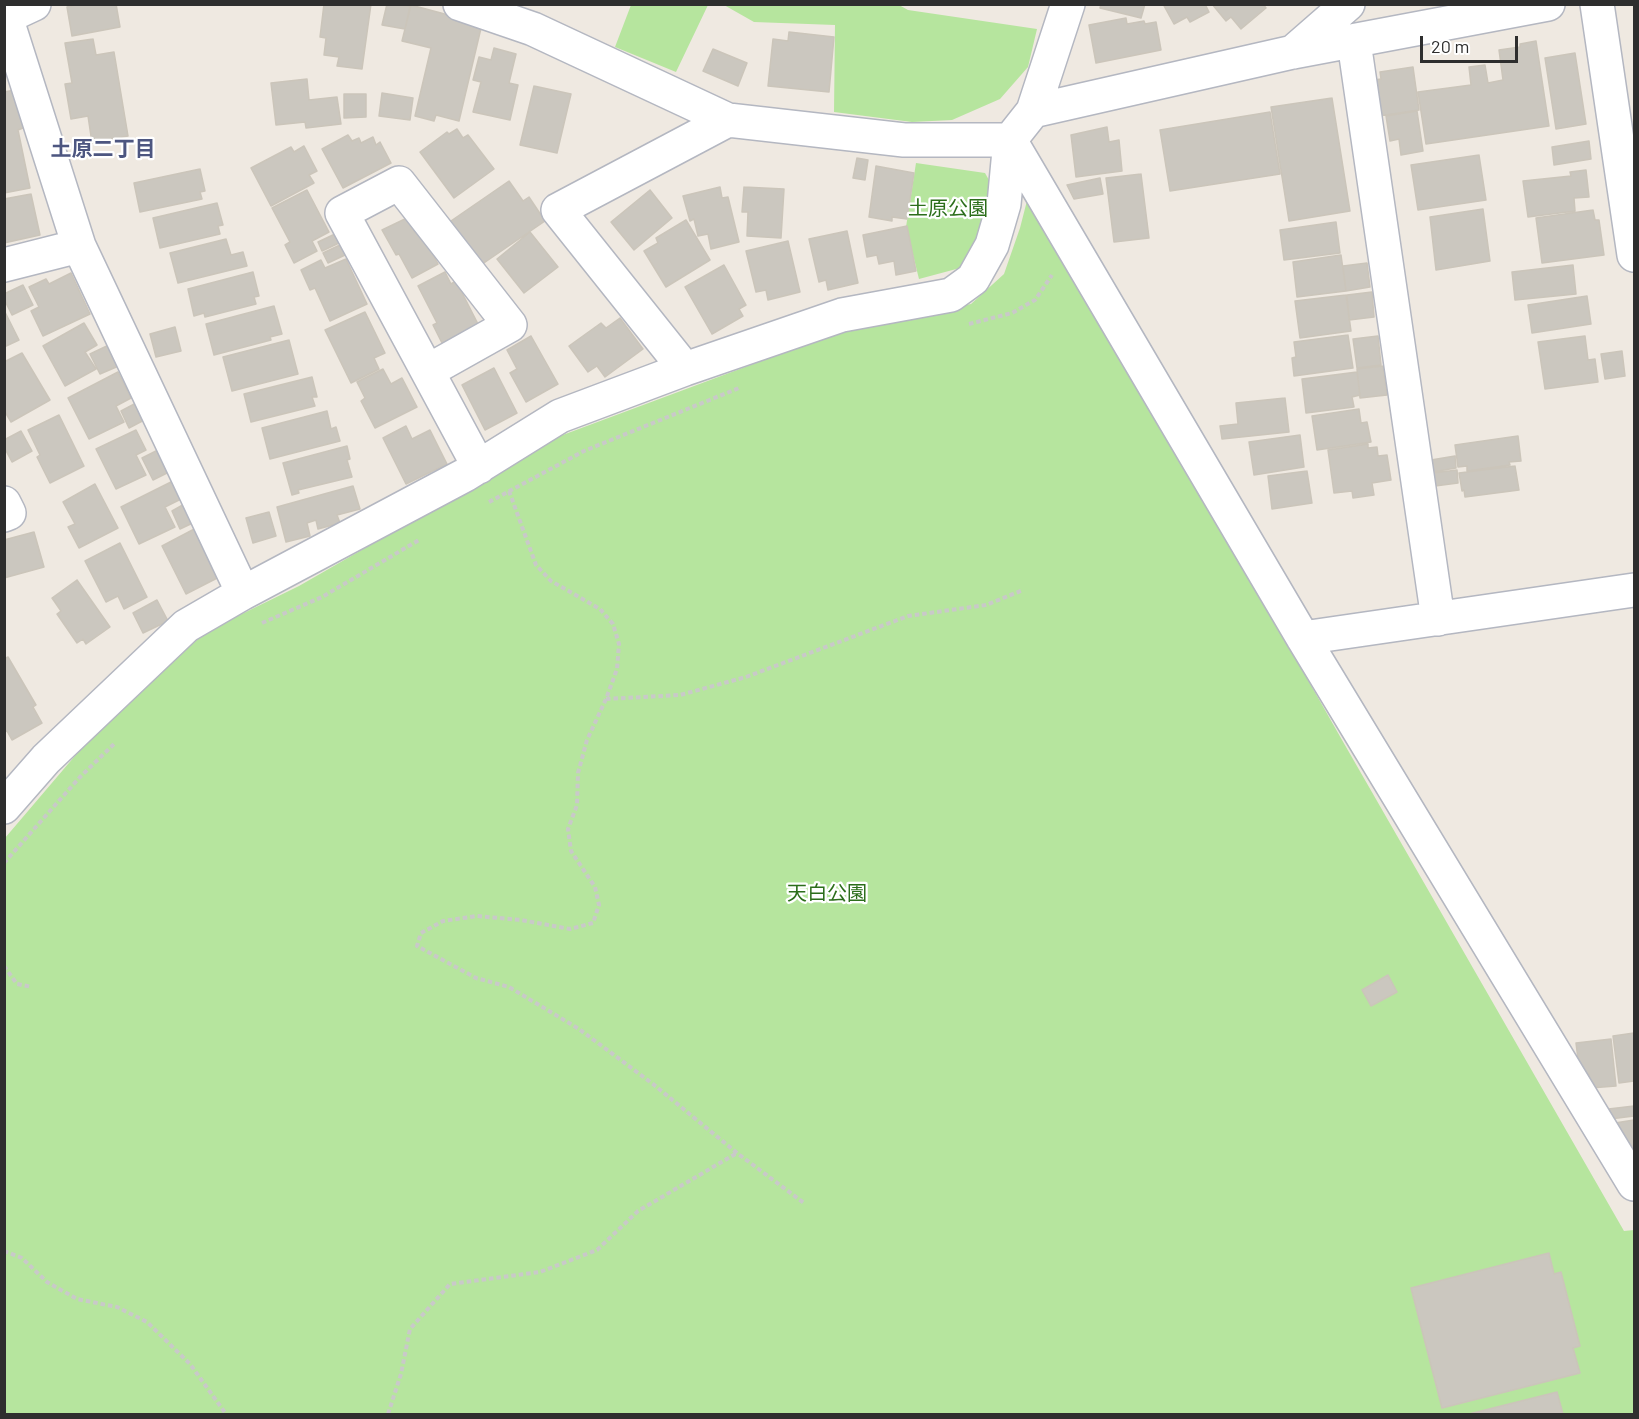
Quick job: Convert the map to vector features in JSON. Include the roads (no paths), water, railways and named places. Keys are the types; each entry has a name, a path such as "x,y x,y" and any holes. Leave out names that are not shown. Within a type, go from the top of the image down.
{"street":[{"path":"460,4 533,29 728,120 904,140 1010,141"},
{"path":"4,807 46,759 186,626 243,592 487,462 560,416 842,315 951,295 973,279 992,245 1004,204 1010,141 1034,111 1068,4"},
{"path":"1293,52 1348,4"},
{"path":"1034,111 1293,52 1548,4"},
{"path":"1598,4 1635,255"},
{"path":"15,13 79,246 243,592"},
{"path":"1354,42 1438,619"},
{"path":"686,369 558,210 728,120"},
{"path":"1010,141 1303,638 1635,1184"},
{"path":"429,371 510,325 399,183 342,213 429,371 487,462"},
{"path":"4,266 79,246"},
{"path":"4,503 9,513 4,515"},
{"path":"1303,638 1635,590"}],"district":[{"name":"土原二丁目","path":"103,149"}],"park label":[{"name":"土原公園","path":"948,208"},
{"name":"天白公園","path":"827,893"}]}
